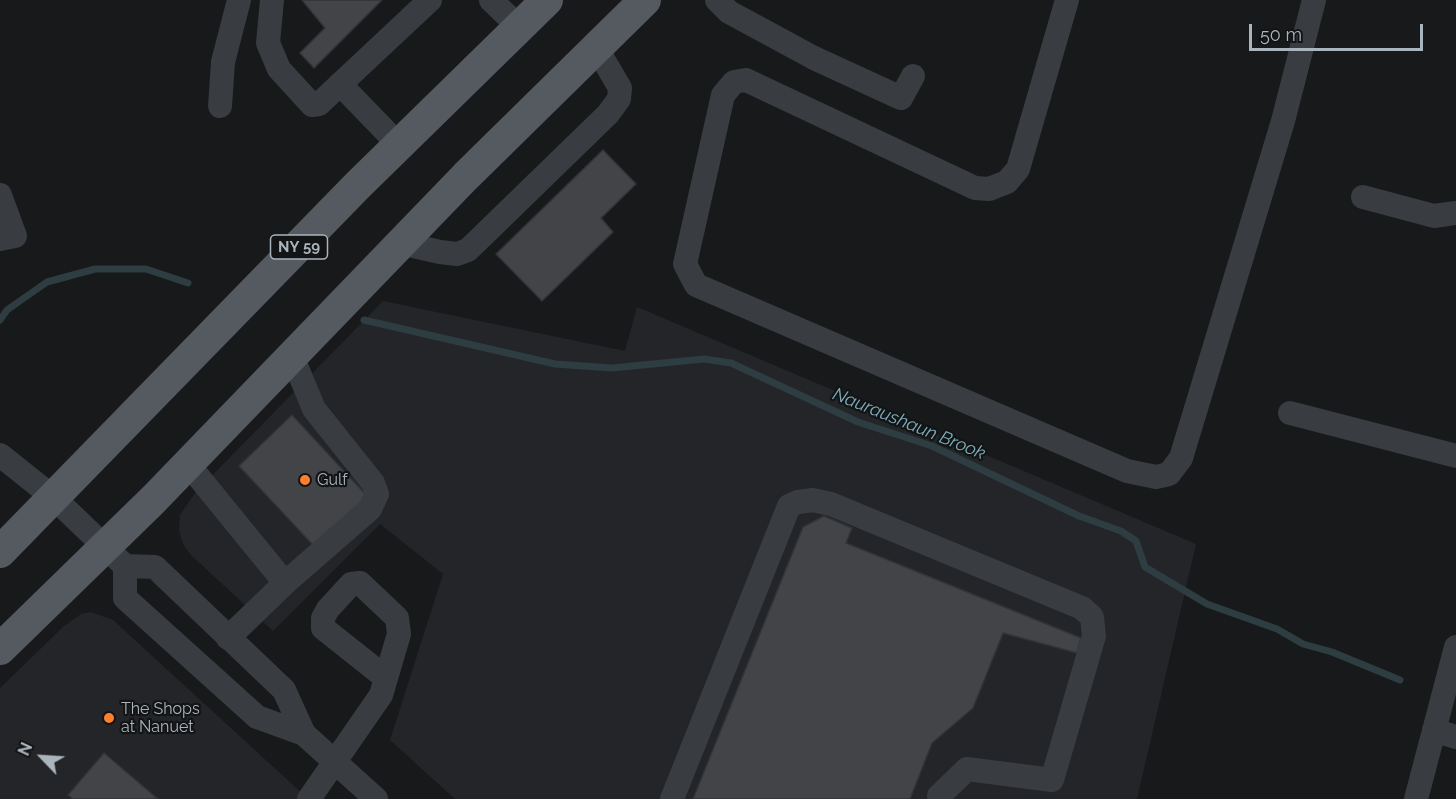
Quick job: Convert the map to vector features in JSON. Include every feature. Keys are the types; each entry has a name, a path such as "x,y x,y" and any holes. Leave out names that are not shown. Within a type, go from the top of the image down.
{"main road":[{"name":"NY 59","path":"0,552 399,145 547,0"},
{"path":"0,649 115,556 188,464 400,243 645,0"}],"street":[{"path":"220,106 223,62 238,0"},
{"path":"272,0 268,43 279,69 312,105 319,104 430,0"},
{"path":"491,0 519,27"},
{"path":"1067,0 1018,169 1007,182 988,189 975,188 746,80 734,82 723,95 685,264 696,285 1127,471 1156,477 1169,474 1181,458 1280,132 1314,0"},
{"path":"729,4 814,58 901,98 913,76"},
{"path":"400,243 457,254 468,250 608,114 619,99 620,88 596,47"},
{"path":"340,84 399,145"},
{"path":"0,195 15,236 0,239"},
{"path":"1363,197 1434,216 1456,213"},
{"path":"228,638 285,583 370,509 377,494 373,483 314,409 292,356"},
{"path":"1290,413 1456,456"},
{"path":"0,455 54,498 115,556 155,567 284,690 304,734 376,799"},
{"path":"188,464 285,583"},
{"path":"672,799 789,506 798,502 813,501 831,504 1071,604 1092,617 1094,636 1052,780 968,769 939,796"},
{"path":"115,556 125,598 257,717 304,734"},
{"path":"1416,799 1445,734 1456,647"},
{"path":"309,799 333,762 371,713 381,695 386,678"}],"shaded area":[{"path":"383,301 625,351 637,307 1196,544 1137,799 455,799 390,740 443,574 380,524 273,631 192,556 184,546 179,531 180,515 195,493"},
{"name":"The Shops at Nanuet","path":"91,612 113,620 304,795 301,799 0,799 0,688 64,626 81,614"}],"building":[{"path":"302,0 382,0 314,68 300,53 325,28"},
{"path":"603,150 636,184 601,218 613,232 542,301 496,254"},
{"path":"292,415 368,497 315,547 239,466"},
{"path":"824,516 852,528 846,543 1081,638 1077,653 1003,633 973,708 932,743 910,799 693,799 803,527"},
{"path":"104,753 158,799 73,799 68,795"}],"waterway":[{"name":"Nauraushaun Brook","path":"0,320 7,310 47,282 95,269 146,269 188,283"},
{"name":"Nauraushaun Brook","path":"364,320 555,364 612,368 704,359 731,363 858,422 932,446 1079,516 1121,531 1136,541 1145,567 1207,604 1277,629 1303,644 1332,652 1400,680"}],"place":[{"name":"Gulf","path":"305,480"},
{"name":"The Shops at Nanuet","path":"109,718"}]}
